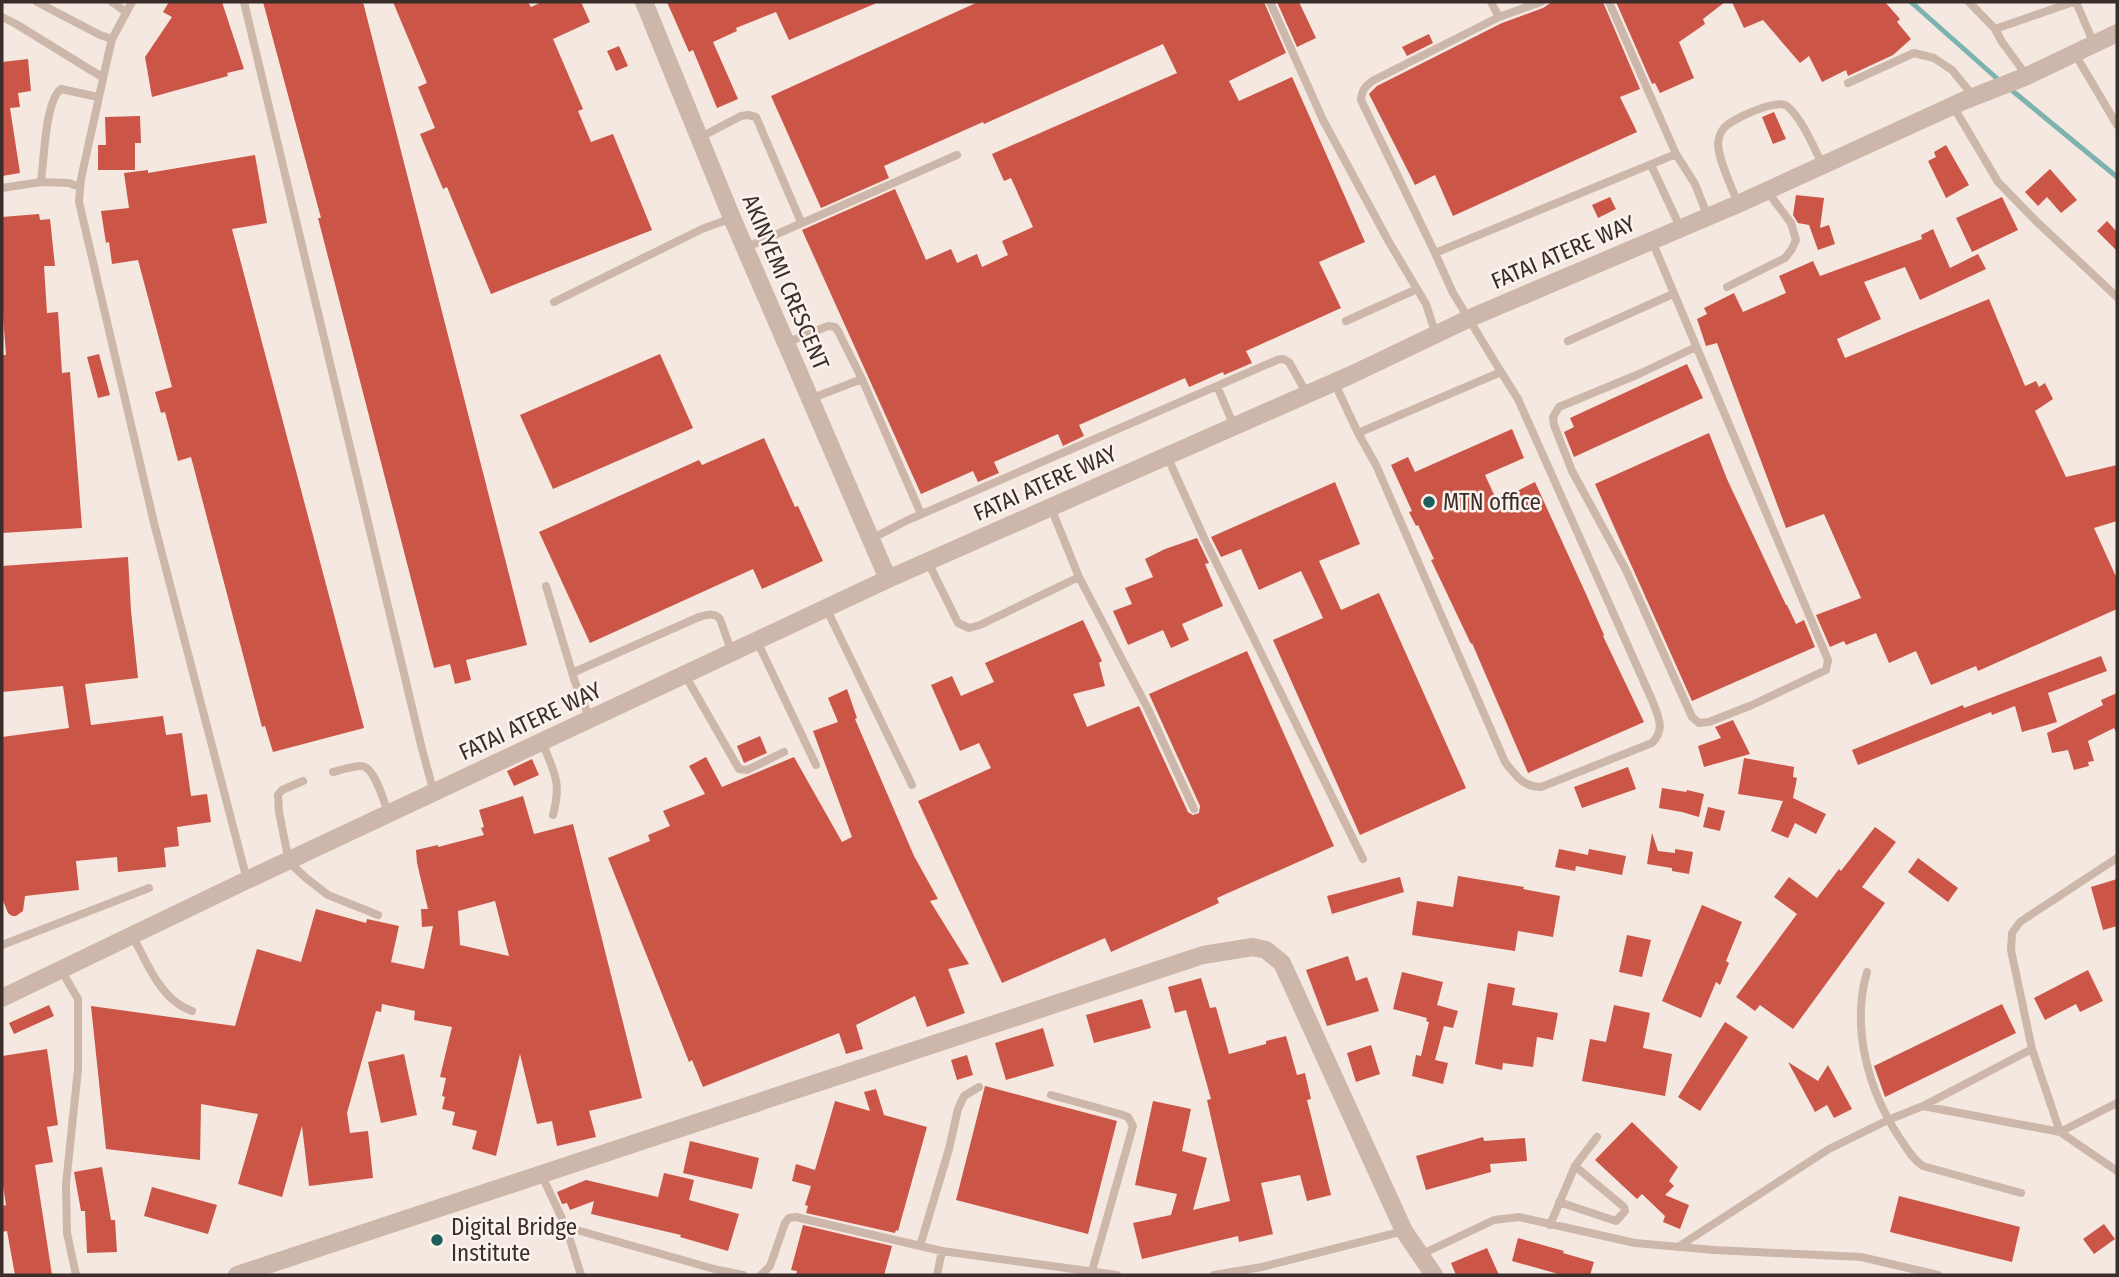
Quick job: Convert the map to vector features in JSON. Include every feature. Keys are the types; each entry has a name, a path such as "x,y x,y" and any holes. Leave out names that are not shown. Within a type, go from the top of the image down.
{"street":[{"name":"AKINYEMI CRESCENT","path":"644,2 732,218 888,579"},
{"name":"FATAI ATERE WAY","path":"2,998 888,579 1334,382 1468,319 1681,229 1953,106 2027,76 2117,33"},
{"path":"237,1275 1203,955 1253,947 1266,950 1282,963 1404,1231 1434,1275"}],"lane":[{"path":"37,2 113,39"},
{"path":"112,2 126,12"},
{"path":"132,2 113,39 102,77 79,202 155,523 247,880"},
{"path":"244,2 434,793"},
{"path":"1270,2 1322,120 1426,304 1436,335"},
{"path":"1491,2 1499,17"},
{"path":"1334,382 1376,465 1505,762 1516,777 1524,785 1541,787 1652,743 1661,728 1660,719 1518,399 1453,293 1361,100 1365,86 1374,80 1499,17 1541,2"},
{"path":"1609,2 1675,154 1695,184 1708,217"},
{"path":"1969,2 1996,29 2002,42 2027,76"},
{"path":"1996,29 2074,2 2094,45"},
{"path":"2,17 102,77"},
{"path":"1848,83 1914,52 1934,58 1952,70 1974,97"},
{"path":"2075,54 2117,125"},
{"path":"41,182 49,116 57,92 61,89 98,97"},
{"path":"1738,204 1719,150 1720,133 1729,123 1771,104 1780,103 1787,106 1806,131 1823,166"},
{"path":"1953,106 1997,182 2117,298"},
{"path":"699,138 741,116 756,117 802,222"},
{"path":"1436,253 1675,154"},
{"path":"745,248 957,155"},
{"path":"1651,165 1681,229"},
{"path":"2,188 41,182 69,183 80,187"},
{"path":"1727,287 1785,258 1793,249 1796,240 1791,223 1767,191"},
{"path":"554,302 702,229 732,218"},
{"path":"1652,241 1828,660 1826,670 1752,705 1709,722 1699,723 1692,717 1626,570 1572,471 1553,425 1553,417 1559,407 1696,347"},
{"path":"1346,321 1417,289"},
{"path":"1568,341 1673,294"},
{"path":"786,343 821,328 835,327 862,379 921,514"},
{"path":"872,539 921,514 1283,359 1289,362 1307,394"},
{"path":"1358,433 1501,372"},
{"path":"810,399 862,379"},
{"path":"1217,386 1234,426"},
{"path":"1167,456 1205,540 1363,859"},
{"path":"1051,508 1079,577 1148,709 1194,809"},
{"path":"928,562 958,623 969,628 1079,577"},
{"path":"546,586 572,673 590,719"},
{"path":"826,608 912,785"},
{"path":"572,673 711,614 720,619 732,653"},
{"path":"757,640 816,765"},
{"path":"685,675 739,769 747,770 784,752"},
{"path":"542,742 558,781 553,815"},
{"path":"333,772 368,767 389,815"},
{"path":"303,781 282,790 278,795 289,862 332,897 378,915"},
{"path":"2060,1132 2032,1049 2011,950 2012,933 2020,922 2117,858"},
{"path":"2,945 149,888"},
{"path":"132,935 166,991 176,1003 192,1011"},
{"path":"61,970 78,999 78,1069 66,1184 68,1233 76,1275"},
{"path":"1867,972 1863,986 1861,1028 1871,1081 1888,1120 1913,1160 1923,1166 2021,1193"},
{"path":"1678,1247 1829,1149 1923,1106 2032,1049"},
{"path":"920,1246 950,1149 957,1110 964,1096 979,1087"},
{"path":"1051,1095 1128,1117 1133,1126 1092,1271"},
{"path":"2060,1132 2117,1103"},
{"path":"1923,1106 2060,1132 2117,1171"},
{"path":"1550,1225 1575,1166 1597,1138"},
{"path":"1559,1202 1616,1221 1625,1211 1624,1207 1575,1166"},
{"path":"542,1176 566,1227 582,1275"},
{"path":"761,1275 770,1266 782,1228 789,1218 796,1217 942,1251 1117,1275"},
{"path":"1420,1255 1494,1220 1519,1217 1635,1243 1861,1257 1938,1275"},
{"path":"566,1227 717,1273 743,1275"},
{"path":"1214,1275 1262,1267 1404,1231"},
{"path":"937,1275 942,1251"}],"building":[{"path":"169,2 222,2 244,69 152,97 145,57 172,17 163,12"},
{"path":"263,2 363,2 527,645 466,660 471,680 455,684 450,664 434,668 318,218 321,218"},
{"path":"393,2 528,2 531,7 542,2 581,2 590,22 553,39 583,109 578,111 591,142 613,134 652,230 491,294 447,187 443,189 420,134 435,128 418,87 427,83"},
{"path":"667,2 879,2 789,40 776,12 736,28 737,31 713,42 738,99 717,108 693,50 689,52"},
{"path":"978,2 1264,2 1286,53 1229,81 1239,101 1292,77 1365,242 1319,262 1341,308 1246,351 1252,363 1189,387 1185,378 1079,425 1084,436 1063,446 1058,434 994,462 999,473 978,482 973,471 921,494 802,230 895,189 926,260 951,249 957,263 977,254 982,267 1008,255 1002,241 1033,227 1011,178 1004,181 992,154 1177,73 1163,44 884,166 889,178 821,208 771,96"},
{"path":"1277,2 1299,2 1316,38 1297,47"},
{"path":"1552,2 1603,2 1640,89 1620,97 1637,132 1453,216 1435,175 1415,185 1369,94 1377,86 1502,23"},
{"path":"1616,2 1725,2 1703,19 1705,24 1679,42 1694,78 1660,93 1655,83 1652,84"},
{"path":"1732,2 1885,2 1900,19 1897,22 1911,39 1893,55 1848,76 1846,70 1822,82 1809,56 1800,63 1763,20 1744,28"},
{"path":"1429,34 1433,43 1407,56 1402,47"},
{"path":"619,46 628,66 616,71 607,51"},
{"path":"28,59 31,91 18,93 20,107 10,108 20,173 2,176 2,62"},
{"path":"1774,112 1786,139 1773,144 1762,117"},
{"path":"140,116 141,143 135,143 135,170 98,170 98,145 106,145 105,117"},
{"path":"1946,145 1969,185 1946,198 1928,161 1936,157 1934,152"},
{"path":"255,155 267,223 232,229 364,728 273,752 265,726 262,727 191,457 178,461 165,412 161,413 155,392 172,387 138,260 112,264 101,211 129,208 124,173 148,170 148,173"},
{"path":"2050,169 2077,200 2061,213 2047,197 2038,206 2025,192"},
{"path":"1796,195 1824,198 1820,228 1829,225 1835,244 1818,250 1809,225 1798,223 1793,215"},
{"path":"1610,197 1616,209 1598,218 1592,205"},
{"path":"2002,197 2018,230 1972,252 1956,218"},
{"path":"39,214 40,220 50,219 55,266 44,266 47,313 58,312 62,373 70,372 82,528 2,533 2,355 6,355 2,303 2,217"},
{"path":"2107,221 2117,232 2117,251 2097,231"},
{"path":"1933,229 1950,268 1978,254 1986,269 1920,300 1905,267 1864,282 1881,319 1837,339 1845,358 1989,299 2025,386 2036,381 2039,387 2045,383 2053,399 2035,411 2066,477 2117,465 2117,521 2094,528 2117,579 2117,609 1978,671 1976,666 1931,685 1916,651 1889,663 1876,633 1846,645 1844,641 1830,647 1816,615 1861,598 1824,514 1786,528 1717,343 1706,346 1697,319 1707,314 1704,308 1734,293 1743,312 1786,293 1779,276 1813,261 1820,276 1922,239 1921,235"},
{"path":"99,354 110,395 98,398 87,357"},
{"path":"660,354 693,428 553,489 520,415"},
{"path":"1687,364 1703,398 1574,457 1564,432 1574,427 1570,418"},
{"path":"1512,429 1524,458 1485,475 1497,501 1535,482 1644,722 1528,773 1472,643 1431,560 1434,559 1409,512 1412,511 1391,465 1408,457 1415,472"},
{"path":"1709,433 1727,479 1786,605 1796,624 1804,620 1815,647 1692,701 1595,484"},
{"path":"764,438 823,561 762,589 753,569 590,643 539,532 699,460 702,465"},
{"path":"1335,482 1360,544 1319,561 1341,610 1379,593 1466,788 1360,835 1273,640 1323,618 1301,571 1259,590 1241,549 1221,557 1211,537"},
{"path":"1197,538 1209,563 1205,564 1223,606 1182,624 1189,640 1171,648 1163,630 1128,645 1113,611 1132,604 1125,588 1153,577 1145,559"},
{"path":"128,557 138,678 85,684 91,725 163,716 166,735 182,733 191,796 207,794 211,822 177,827 179,846 164,848 166,867 118,872 117,857 76,861 79,890 25,896 23,911 12,916 2,898 2,737 69,728 63,686 2,692 2,566"},
{"path":"1083,620 1102,661 1099,663 1105,686 1073,694 1087,727 1139,706 1188,812 1193,815 1199,813 1200,806 1149,694 1247,651 1334,846 1217,898 1219,903 1111,952 1105,938 1002,983 918,801 991,768 979,743 960,751 931,685 952,676 961,696 994,682 985,663"},
{"path":"2101,656 2107,671 2048,693 2057,722 2022,732 2015,706 1992,715 1991,712 1858,765 1852,750 1963,705 1964,708"},
{"path":"847,689 857,718 855,719 914,856 938,899 930,901 969,964 948,969 965,1013 927,1027 915,996 856,1025 863,1049 846,1054 839,1033 703,1087 692,1060 689,1062 608,858 650,841 648,835 670,826 663,811 705,794 689,766 706,757 722,787 794,757 842,842 852,837 813,731 838,722 828,698"},
{"path":"2117,693 2117,734 2114,728 2088,741 2094,761 2088,762 2089,766 2074,770 2068,750 2052,753 2047,733 2103,705 2101,700"},
{"path":"1733,720 1750,754 1704,767 1698,746 1721,738 1715,727"},
{"path":"760,736 767,753 744,763 737,746"},
{"path":"1744,758 1794,767 1793,777 1797,778 1793,798 1826,814 1816,834 1795,823 1788,838 1771,831 1783,801 1738,794"},
{"path":"532,759 539,775 514,786 507,771"},
{"path":"1628,767 1636,789 1582,808 1574,787"},
{"path":"1662,788 1704,794 1699,817 1659,808"},
{"path":"523,796 534,834 573,824 642,1098 589,1111 596,1137 557,1146 552,1121 537,1124 520,1054 496,1156 472,1149 477,1131 452,1125 455,1112 442,1109 446,1078 440,1077 452,1027 414,1020 415,1011 382,1004 381,1012 376,1011 347,1113 350,1133 368,1131 373,1178 309,1186 302,1126 282,1197 238,1184 258,1114 201,1104 200,1160 106,1149 91,1006 235,1026 257,949 301,962 316,909 366,923 367,919 399,926 391,962 424,969 433,926 422,927 421,909 428,909 416,850 484,835 479,810","holes":["495,901 509,956 460,945 458,911"]},
{"path":"1708,807 1725,811 1720,831 1703,827"},
{"path":"1875,827 1896,842 1862,887 1885,903 1793,1029 1760,1005 1755,1011 1736,997 1797,914 1774,897 1789,877 1817,898"},
{"path":"1652,833 1658,851 1675,853 1675,849 1693,852 1689,874 1647,864"},
{"path":"1559,849 1588,855 1589,849 1626,856 1622,875 1576,866 1575,871 1555,867"},
{"path":"1918,858 1958,888 1948,902 1908,872"},
{"path":"1458,876 1560,896 1553,937 1518,931 1515,951 1412,935 1417,901 1453,907"},
{"path":"1400,877 1404,892 1332,914 1327,896"},
{"path":"2117,879 2117,926 2103,930 2091,887"},
{"path":"1702,905 1742,922 1726,961 1729,963 1720,985 1716,982 1701,1018 1662,1001"},
{"path":"1627,935 1651,940 1642,977 1619,972"},
{"path":"1348,956 1356,981 1367,977 1379,1011 1327,1026 1306,970"},
{"path":"2088,970 2103,1001 2080,1012 2076,1004 2045,1020 2034,998"},
{"path":"1402,972 1443,982 1437,1005 1458,1011 1453,1028 1444,1026 1435,1060 1448,1063 1443,1084 1412,1076 1416,1055 1421,1056 1429,1022 1426,1021 1427,1018 1393,1009"},
{"path":"1201,978 1210,1008 1216,1007 1229,1054 1286,1036 1297,1075 1305,1073 1311,1099 1307,1100 1331,1195 1307,1201 1300,1175 1261,1183 1273,1234 1239,1242 1238,1236 1142,1259 1133,1223 1171,1215 1177,1194 1135,1185 1153,1101 1191,1109 1182,1151 1207,1158 1193,1210 1230,1201 1207,1100 1211,1099 1186,1010 1175,1013 1168,987"},
{"path":"1488,983 1515,988 1512,1005 1558,1013 1553,1040 1537,1037 1533,1067 1503,1063 1502,1070 1475,1064"},
{"path":"1142,999 1151,1028 1094,1043 1086,1015"},
{"path":"2002,1004 2016,1033 1885,1097 1874,1066"},
{"path":"49,1005 54,1016 14,1034 9,1023"},
{"path":"1614,1005 1650,1013 1643,1048 1672,1054 1665,1096 1582,1081 1590,1039 1606,1042"},
{"path":"1725,1022 1748,1037 1700,1111 1678,1097"},
{"path":"1043,1028 1054,1066 1006,1080 995,1043"},
{"path":"1371,1045 1380,1074 1356,1082 1347,1053"},
{"path":"47,1049 58,1125 47,1127 53,1162 35,1165 52,1275 15,1275 7,1231 2,1232 2,1206 6,1205 2,1179 2,1056"},
{"path":"404,1054 417,1115 381,1123 368,1062"},
{"path":"967,1055 973,1075 957,1080 951,1060"},
{"path":"1788,1062 1818,1081 1828,1065 1852,1109 1834,1118 1827,1105 1815,1112"},
{"path":"985,1086 1117,1121 1088,1234 956,1200"},
{"path":"876,1089 884,1115 927,1127 898,1231 895,1233 806,1213 808,1206 805,1205 811,1186 792,1181 796,1164 815,1170 835,1101 870,1111 864,1092"},
{"path":"1632,1122 1678,1167 1669,1181 1674,1186 1665,1195 1689,1205 1680,1229 1663,1222 1665,1216 1642,1194 1637,1199 1595,1160"},
{"path":"1483,1137 1484,1141 1525,1138 1527,1161 1490,1164 1491,1172 1426,1190 1416,1156"},
{"path":"690,1141 759,1158 752,1189 683,1173"},
{"path":"102,1167 111,1220 115,1220 117,1252 87,1253 85,1211 81,1211 74,1172"},
{"path":"664,1173 694,1180 689,1200 739,1214 728,1251 680,1237 681,1235 591,1214 594,1201 570,1210 567,1203 562,1204 557,1192 586,1180 658,1197"},
{"path":"152,1187 217,1205 208,1234 144,1216"},
{"path":"1899,1196 2020,1227 2012,1262 1890,1232"},
{"path":"2104,1224 2115,1239 2094,1254 2083,1239"},
{"path":"803,1225 892,1246 884,1275 796,1275 797,1271 791,1270"},
{"path":"1518,1238 1594,1262 1590,1275 1562,1275 1512,1261"},
{"path":"1487,1248 1499,1275 1456,1275 1451,1263"}],"waterway":[{"path":"1911,2 2001,82"},
{"path":"2009,88 2117,177"}],"place":[{"name":"MTN office","path":"1429,502"},
{"name":"Digital Bridge Institute","path":"437,1240"}]}
